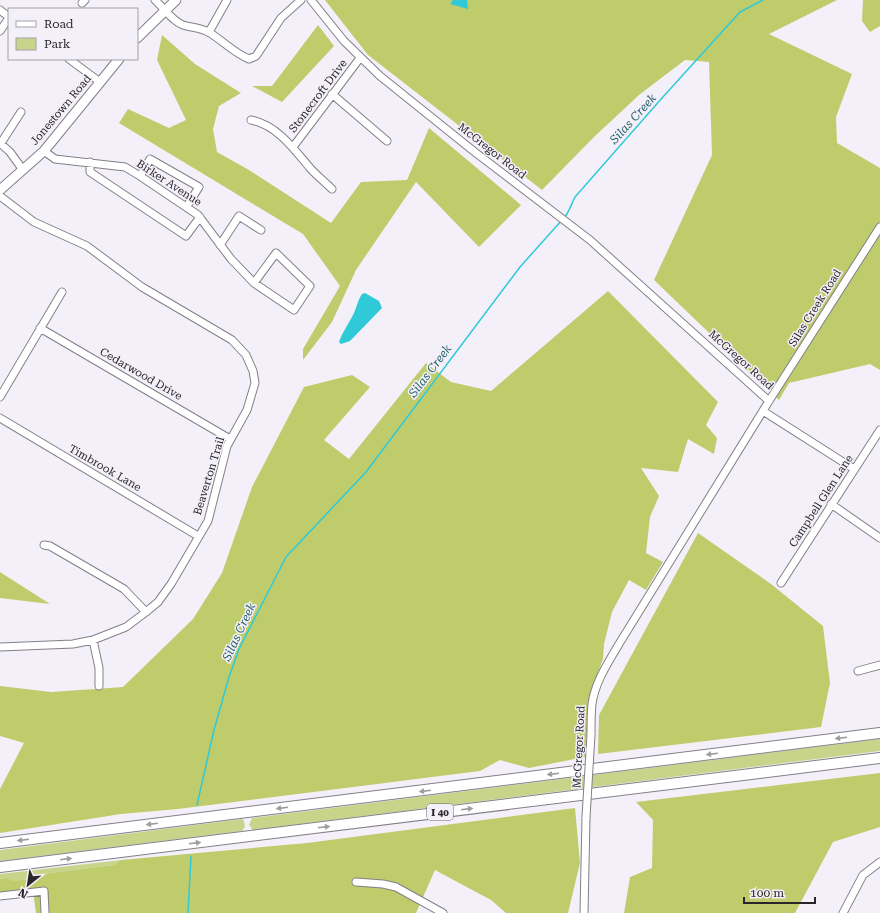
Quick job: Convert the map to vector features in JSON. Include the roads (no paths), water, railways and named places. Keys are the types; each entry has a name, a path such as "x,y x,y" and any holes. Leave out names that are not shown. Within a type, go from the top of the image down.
{"highway":[{"name":"I 40","path":"0,843 880,733"},
{"name":"I 40","path":"0,867 880,758"}],"main road":[{"path":"138,37 176,0"},
{"name":"Jonestown Road","path":"0,190 44,151 118,60"}],"street":[{"path":"155,0 172,18 182,25 197,27 209,32 242,56 249,59 256,56 281,18 301,0"},
{"path":"209,32 227,0"},
{"name":"McGregor Road","path":"311,0 360,58 380,76 476,153 590,240 769,401 602,673 592,703 586,817 584,913"},
{"path":"0,10 8,16"},
{"path":"0,31 8,19"},
{"name":"Stonecroft Drive","path":"293,147 360,58"},
{"path":"69,60 100,82"},
{"path":"332,94 387,141"},
{"path":"21,112 0,143 23,170"},
{"path":"251,120 259,121 270,128 293,147 310,168 332,189"},
{"name":"Birker Avenue","path":"44,151 55,159 125,167 140,176 187,206 200,217 245,274 254,282 294,310 310,286 276,253 254,282"},
{"path":"140,176 150,159 199,187 187,206"},
{"path":"90,162 90,172 186,236 200,217"},
{"name":"Beaverton Trail","path":"0,196 34,222 96,251 142,287 226,336 243,349 250,362 255,383 247,410 230,439 216,486 208,521 171,584 146,612 126,627 93,640 73,644 0,647"},
{"path":"220,244 239,216 261,230"},
{"name":"Silas Creek Road","path":"769,401 880,227"},
{"path":"0,397 62,292"},
{"name":"Cedarwood Drive","path":"40,328 230,439"},
{"path":"763,411 854,469"},
{"name":"Timbrook Lane","path":"0,418 198,536"},
{"name":"Campbell Glen Lane","path":"781,583 831,504 880,432"},
{"path":"831,504 880,538"},
{"path":"44,545 50,546 120,586 130,594 146,612"},
{"path":"93,640 99,668 99,686"},
{"path":"858,670 880,665"},
{"path":"843,913 863,875 880,862"},
{"path":"356,882 383,884 396,887 440,912"},
{"path":"0,896 44,891 45,913"}],"water":[{"path":"453,0 467,0 468,9 450,4"},
{"path":"365,293 379,301 382,308 350,341 341,344 339,342 342,334 354,313 362,294"}],"waterway":[{"name":"Silas Creek","path":"564,218 568,213 575,197 740,12 763,0"},
{"name":"Silas Creek","path":"197,805 214,730 229,677 239,649 286,557 366,472 520,267 562,220"},
{"name":"Silas Creek","path":"188,913 191,856"}]}
